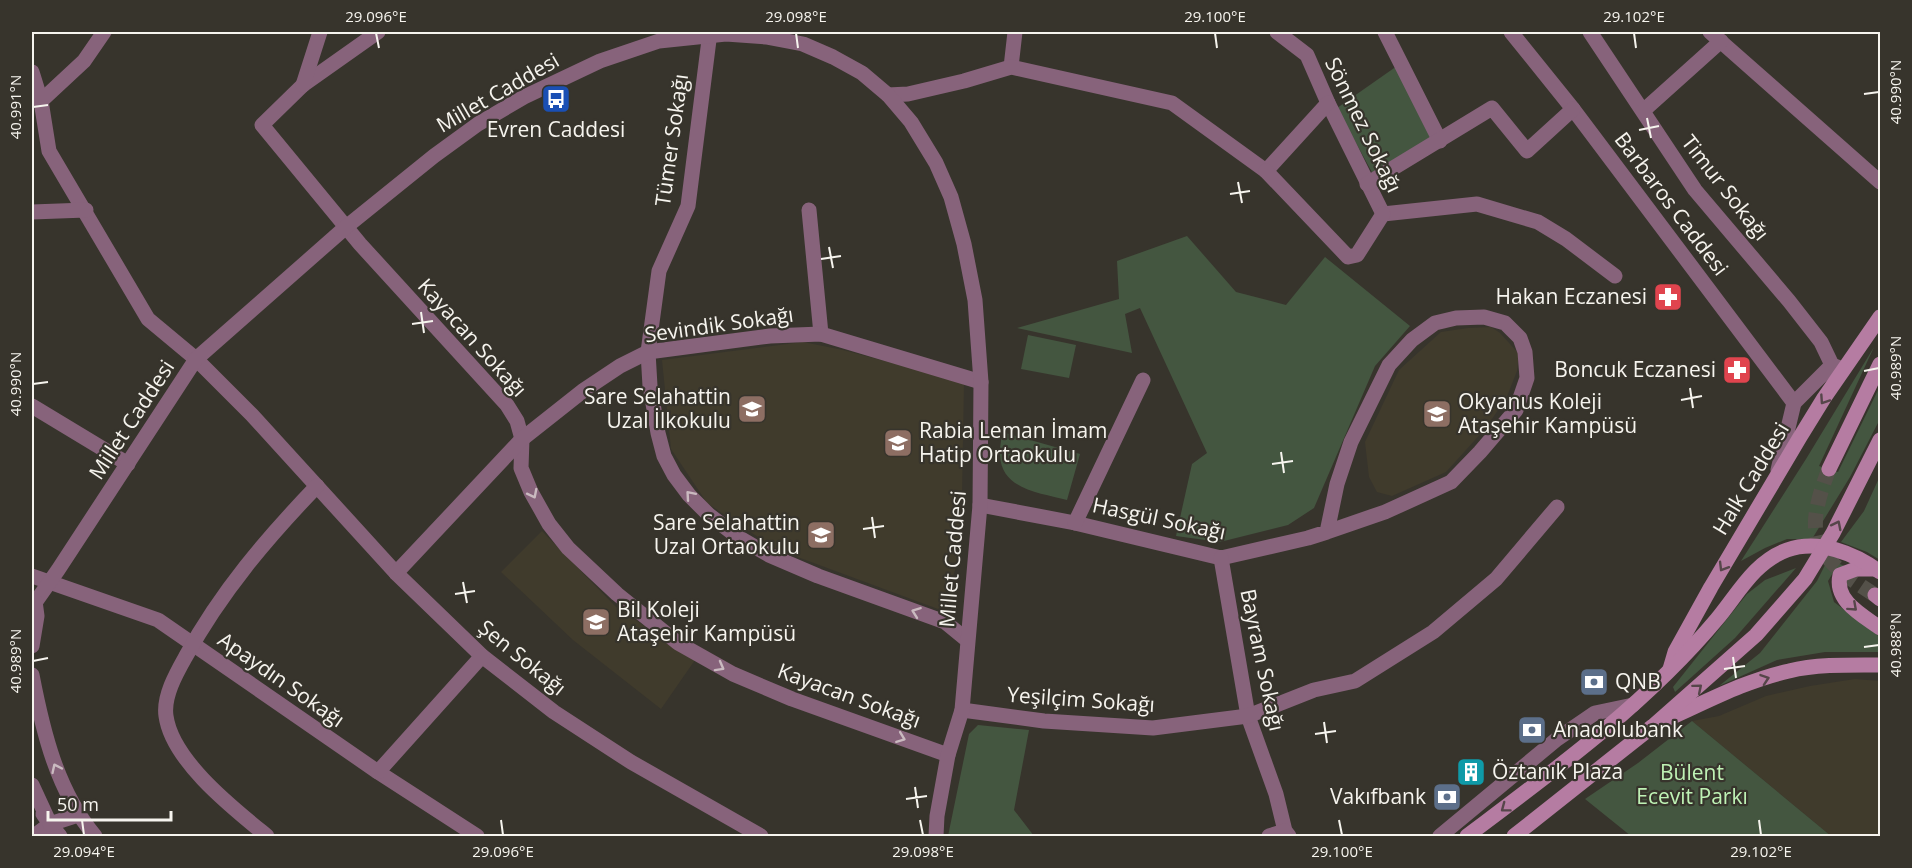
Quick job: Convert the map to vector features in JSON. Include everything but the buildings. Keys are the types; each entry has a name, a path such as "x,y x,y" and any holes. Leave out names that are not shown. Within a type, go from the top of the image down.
{"main road":[{"name":"Halk Caddesi","path":"1670,670 1675,652 1824,398 1839,367 1881,317"},
{"path":"1828,469 1881,364"},
{"path":"1514,837 1653,726 1756,635 1805,579 1833,533 1881,440"},
{"name":"Halk Caddesi","path":"1467,837 1562,765 1633,705 1670,670 1718,618 1764,562 1786,550 1801,546 1823,547 1838,550 1879,570"},
{"path":"1879,570 1847,572 1840,575 1838,583 1840,592 1858,613 1881,628"},
{"path":"1653,726 1734,689 1789,670 1881,665"}],"street":[{"path":"41,101 84,62 104,32"},
{"path":"303,85 320,32"},
{"path":"303,85 378,32"},
{"path":"1011,67 1015,32"},
{"name":"Sönmez Sokağı","path":"1277,32 1307,55 1383,214 1477,204 1538,222 1566,239 1615,276"},
{"path":"1385,32 1440,141"},
{"name":"Barbaros Caddesi","path":"1511,32 1573,109 1794,403"},
{"name":"Timur Sokağı","path":"1590,32 1695,190 1789,301 1839,367"},
{"name":"Millet Caddesi","path":"33,604 196,359 346,227 434,156 478,124 524,97 610,57 659,41 709,34 736,34 803,44 862,73 888,95 910,123 936,163 951,197 964,244 975,300 981,382 980,505 962,710 948,755 937,816"},
{"name":"Tümer Sokağı","path":"709,34 688,206 659,271 648,352 650,386 664,456 688,495 709,515 738,537 769,555 818,576 945,622 967,640"},
{"path":"1643,111 1716,36 1881,182"},
{"path":"888,95 908,94 1011,67 1172,103 1266,171 1348,257 1357,255 1383,214"},
{"name":"Şen Sokağı","path":"32,72 41,101 49,151 86,210 110,257 148,319 196,359 252,415 396,573 482,657 554,712 631,762 761,837"},
{"name":"Kayacan Sokağı","path":"303,85 262,125 346,227 507,405 517,420 522,438 521,468 531,492 549,524 568,548 617,594 678,643 733,674 792,699 948,755"},
{"path":"1266,171 1328,103"},
{"path":"1367,184 1492,108 1527,151 1573,109"},
{"path":"32,212 62,213 86,210"},
{"path":"809,210 821,334"},
{"name":"Hasgül Sokağı","path":"980,505 1075,523 1221,558 1308,538 1327,532 1385,512 1450,482 1515,410 1527,378 1525,352 1520,338 1505,323 1484,317 1456,318 1435,323 1412,340 1389,365 1351,442 1337,484 1327,532"},
{"name":"Sevindik Sokağı","path":"396,573 522,438 584,390 620,366 648,352 770,336 821,334 981,382"},
{"path":"1776,479 1794,403 1839,367"},
{"path":"1075,523 1143,380"},
{"path":"32,406 128,464"},
{"path":"267,837 222,799 192,767 175,740 165,715 171,682 228,587 276,529 317,486"},
{"name":"Yeşilçim Sokağı","path":"962,710 1044,721 1153,728 1248,716 1314,690 1355,681 1433,632 1496,579 1557,507"},
{"name":"Bayram Sokağı","path":"1221,558 1248,716 1276,794 1287,834"},
{"name":"Apaydın Sokağı","path":"32,576 158,620 378,772 477,837"},
{"path":"32,646 37,616 33,604"},
{"path":"378,772 482,657"},
{"path":"32,675 48,749 78,814 95,837"},
{"path":"1440,837 1557,739 1595,713 1633,705"},
{"path":"32,785 50,824"},
{"path":"32,799 60,837"},
{"path":"34,837 50,824 78,814"},
{"path":"928,837 937,816"},
{"path":"936,837 937,816"},
{"path":"1269,837 1287,834"}],"shaded area":[{"name":"Okyanus Koleji Ataşehir Kampüsü","path":"1491,327 1500,333 1519,354 1517,371 1506,399 1484,430 1446,472 1392,496 1377,492 1369,477 1365,442 1399,370 1441,332"},
{"path":"803,342 843,350 964,382 961,552 944,604 938,609 776,549 707,503 671,449 662,360"},
{"name":"Bil Koleji Ataşehir Kampüsü","path":"542,531 616,607 695,660 661,709 573,640 501,572"},
{"path":"1855,679 1880,681 1880,836 1831,836 1692,721 1719,716 1766,696"}],"green space":[{"path":"1397,66 1435,141 1374,176 1337,108"},
{"path":"1187,236 1236,292 1286,305 1325,257 1410,326 1375,366 1314,508 1288,525 1220,542 1176,536 1192,464 1207,453 1140,308 1125,314 1132,353 1017,328 1119,299 1117,261"},
{"path":"1028,335 1076,345 1069,378 1021,369"},
{"path":"1874,347 1819,466 1838,472 1880,386 1880,419 1850,477 1812,539 1787,539 1741,561 1806,459"},
{"path":"1002,432 1080,454 1067,500 1025,488 1008,476 1002,467 1000,456"},
{"path":"1880,476 1880,560 1867,552 1841,542 1864,511"},
{"path":"1828,559 1847,567 1834,571 1828,581 1834,602 1880,637 1880,652 1825,652 1777,660 1719,686 1760,653 1817,581"},
{"path":"1796,568 1735,638 1675,692 1673,687 1747,594 1765,580"},
{"name":"Bülent Ecevit Parkı","path":"1692,721 1831,836 1631,836 1585,799 1638,763"},
{"path":"978,725 1029,730 1014,810 1034,836 948,836 969,734"}],"tunnel":[{"path":"1829,469 1816,513 1819,544 1838,569 1875,595"}],"place":[{"name":"Evren Caddesi","path":"556,99"},
{"name":"Hakan Eczanesi","path":"1668,297"},
{"name":"Boncuk Eczanesi","path":"1737,370"},
{"name":"Sare Selahattin Uzal İlkokulu","path":"752,409"},
{"name":"Okyanus Koleji Ataşehir Kampüsü","path":"1437,414"},
{"name":"Rabia Leman İmam Hatip Ortaokulu","path":"898,443"},
{"name":"Sare Selahattin Uzal Ortaokulu","path":"821,535"},
{"name":"Bil Koleji Ataşehir Kampüsü","path":"596,622"},
{"name":"QNB","path":"1594,682"},
{"name":"Anadolubank","path":"1532,730"},
{"name":"Öztanık Plaza","path":"1471,772"},
{"name":"Vakıfbank","path":"1447,797"}]}
